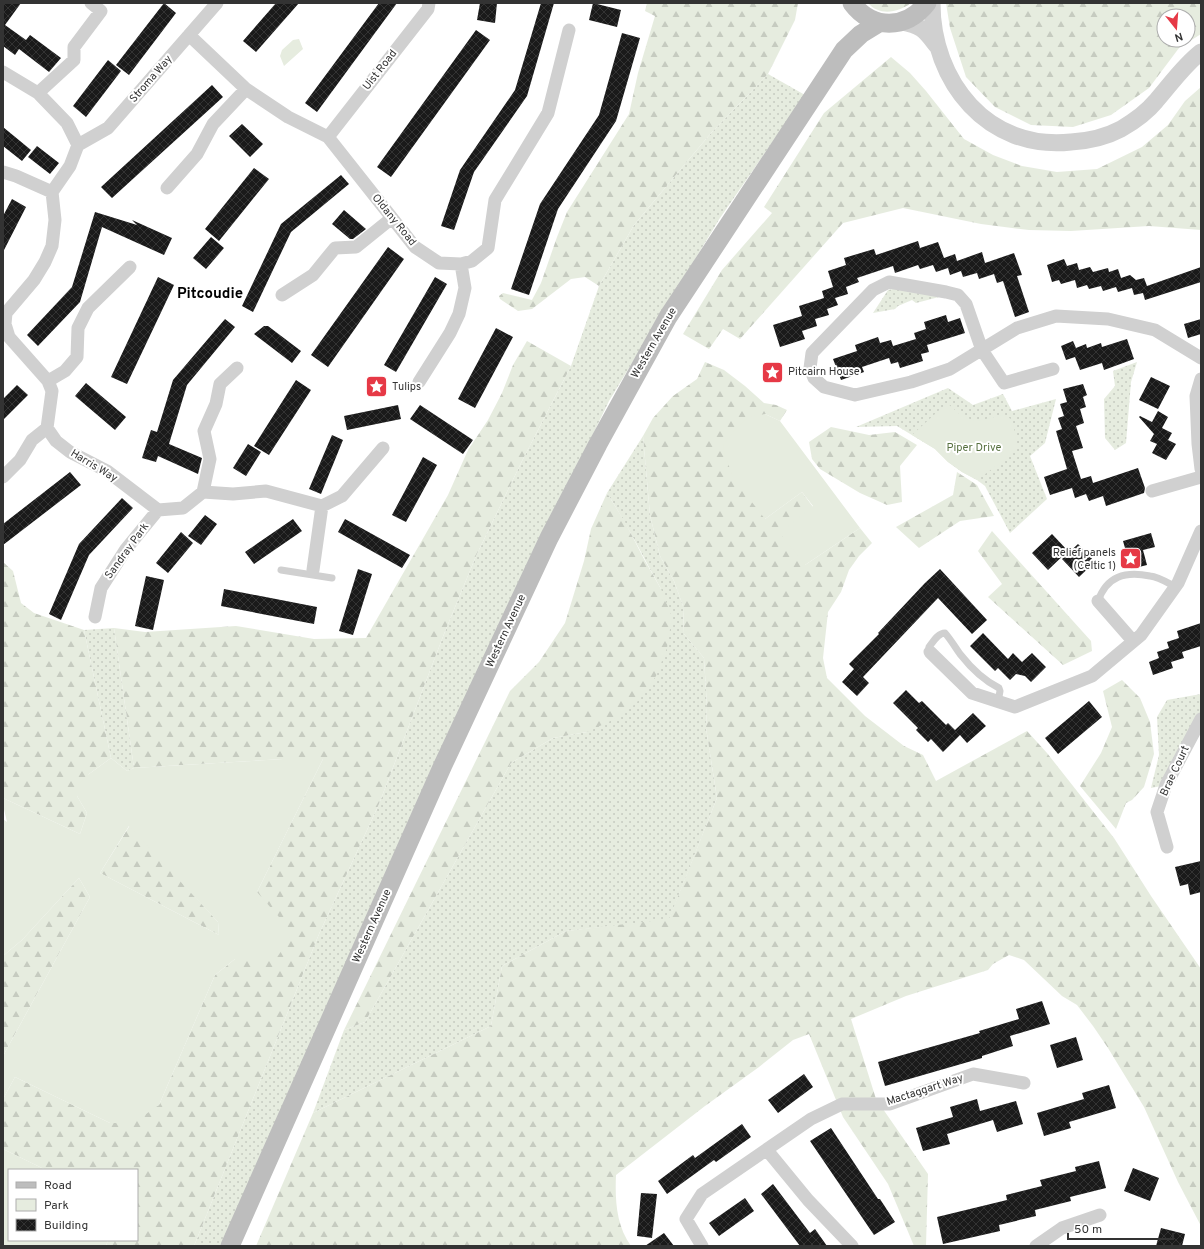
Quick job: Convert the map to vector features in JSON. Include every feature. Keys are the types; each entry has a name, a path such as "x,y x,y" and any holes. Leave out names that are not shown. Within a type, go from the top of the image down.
{"main road":[{"path":"851,3 868,18 891,24 902,22 916,15 927,3"},
{"name":"Western Avenue","path":"844,50 850,24 851,3"},
{"name":"Western Avenue","path":"230,1246 443,765 553,531 598,444 668,317 844,50 861,34 879,22"}],"street":[{"path":"38,93 74,60 74,47 101,11 91,3"},
{"name":"Stroma Way","path":"78,145 108,128 217,3"},
{"name":"Uist Road","path":"328,137 428,9 429,3"},
{"path":"932,3 932,20 940,50 949,76 958,92 969,105 1002,130 1021,138 1042,142 1060,143 1082,141 1101,137 1120,129 1138,117 1155,102 1189,61 1201,52"},
{"path":"902,22 915,24 925,31 940,50"},
{"name":"Oldany Road","path":"189,35 246,89 288,117 328,137 415,247 439,263 461,264 472,261 488,248 495,200 548,113 569,30"},
{"path":"3,72 38,93 67,123 78,145 70,166 52,192 55,220 52,246 45,262 34,280 5,313 5,324 9,338 48,381 52,391 47,428 32,440 20,460 3,477"},
{"path":"167,188 197,154 213,124 246,89"},
{"path":"3,172 16,176 52,192"},
{"path":"282,295 313,275 335,248 356,247 392,218"},
{"path":"419,382 450,333 459,314 465,288 461,264"},
{"path":"48,381 65,371 77,357 78,328 88,308 130,268"},
{"path":"1053,369 1004,383 982,350 966,304 958,295 889,282 873,290 812,354 810,368 814,378 824,387 855,395 911,382 950,369 982,350 1017,328 1056,316 1108,319 1155,330 1201,358"},
{"path":"158,510 183,508 203,492 210,459 204,431 216,404 220,384 236,368"},
{"path":"1201,379 1196,396 1198,444 1201,469"},
{"name":"Harris Way","path":"47,428 56,441 70,452 108,471 158,510"},
{"path":"203,492 233,494 266,491 322,506 342,496 383,448"},
{"path":"1152,491 1201,477"},
{"path":"312,572 322,506"},
{"name":"Sandray Park","path":"95,617 101,588 126,550 158,510"},
{"path":"930,652 972,693 1015,707 1092,676 1141,635 1176,587 1201,531"},
{"path":"1098,601 1133,641"},
{"name":"Brae Court","path":"1167,848 1157,812 1166,785 1201,719"},
{"name":"Mactaggart Way","path":"702,1246 686,1219 702,1194 811,1119 842,1104 890,1104 973,1074 1024,1083"},
{"path":"767,1150 808,1200 852,1246"},
{"path":"1036,1246 1062,1228 1100,1215"}],"lane":[{"path":"281,570 312,572 332,578"},
{"path":"1098,601 1102,590 1109,582 1124,575 1150,576 1176,587"},
{"path":"930,652 929,647 938,636 945,633 977,674 984,680 1000,688 998,702"}],"green space":[{"path":"647,3 798,3 795,20 768,74 711,133 634,225 599,286 585,277 571,279 532,309 518,311 500,299 499,296 503,293 532,300 541,283 567,212 629,114 638,73 655,16 645,11"},
{"path":"868,3 911,3 900,9 889,12 878,10"},
{"path":"946,3 1201,3 1201,34 1196,37 1196,8 1156,8 1156,48 1179,48 1149,88 1111,115 1073,127 1031,125 995,107 966,77 950,28"},
{"path":"299,39 303,49 284,66 280,56 282,50 293,40"},
{"path":"891,57 910,73 964,139 993,155 1022,166 1057,172 1097,169 1142,147 1168,125 1185,101 1201,87 1201,230 1149,226 1071,231 1029,230 981,224 903,208 843,223 740,339 723,329 709,349 683,334 722,270 772,213 764,207 824,113"},
{"path":"768,74 805,95 720,218 609,401 455,720 224,1246 194,1246 319,934 379,804 444,634 476,556 522,461 571,366 599,286 634,225 711,133"},
{"path":"897,288 937,294 939,297 916,303 912,300 898,306 895,309 873,313 888,290"},
{"path":"527,341 571,366 522,461 476,556 444,634 379,804 319,934 194,1246 106,1246 108,1241 138,1241 138,1169 44,1169 3,1149 3,1099 15,1077 110,1123 159,1105 215,975 235,959 276,958 257,892 323,759 283,759 134,768 114,628 145,632 236,626 314,639 366,638 448,495 468,450 488,420 502,393 513,365"},
{"path":"705,362 724,370 764,403 776,405 787,410 780,421 765,414 765,519 802,492 813,507 805,565 860,528 872,543 859,556 849,570 841,592 828,612 823,658 827,678 865,716 904,746 923,755 936,781 1027,731 1047,753 1114,838 1151,896 1201,969 1201,1226 1178,1182 1144,1107 1093,1026 1077,1005 1062,996 1024,960 1009,955 993,964 988,970 906,996 851,1019 876,1099 928,1174 926,1246 914,1246 888,1184 843,1117 809,1034 793,1040 616,1175 616,1203 619,1221 631,1246 256,1246 313,1113 491,1026 502,966 566,931 669,919 717,798 706,728 707,707 704,658 684,634 683,606 674,581 660,556 650,515 643,436 653,418 673,396 697,379"},
{"path":"1137,362 1131,382 1126,443 1115,450 1105,438 1104,399 1115,386 1113,371"},
{"path":"948,388 973,405 1003,394 1012,411 1056,399 1045,443 1030,456 1047,499 1010,533 985,486 948,462 935,449 897,426 856,427"},
{"name":"Piper Drive","path":"947,403 963,417 977,421 1003,415 1011,419 1016,437 1014,451 1011,455 977,480 962,472 948,462 935,449 912,435"},
{"path":"765,414 780,421 860,528 805,565 780,533 813,506 802,492 765,519 734,479 725,456 723,445 734,431 748,417"},
{"path":"831,427 869,435 895,432 917,445 900,466 902,502 887,505 860,493 820,469 812,459 809,442"},
{"path":"643,436 650,515 660,556 674,581 683,606 684,634 704,658 707,707 706,728 717,798 669,920 566,931 502,966 491,1026 313,1113 344,1030 365,1022 511,763 553,738 587,732 661,589 607,493"},
{"path":"957,472 977,485 994,516 960,521 919,548 896,527 953,495"},
{"path":"607,493 625,522 661,589 672,617 667,648 656,676 640,699 623,715 587,732 553,738 511,763 365,1022 344,1030 510,691 539,662 565,623 584,561 591,529"},
{"path":"992,531 1091,641 1092,651 1063,665 988,597 1002,584 978,551"},
{"path":"3,562 13,571 21,603 34,613 84,630 111,758 89,774 77,796 87,813 80,834 3,798"},
{"path":"114,628 134,768 127,771 111,758 84,630"},
{"path":"1122,680 1140,698 1150,722 1154,754 1144,787 1132,800 1126,803 1116,829 1080,786 1101,753 1112,727 1103,691"},
{"path":"1201,694 1201,719 1166,785 1151,788 1159,755 1157,717 1167,700"},
{"path":"111,758 127,771 134,768 283,759 323,759 257,892 293,933 276,959 235,959 215,975 159,1105 133,1123 110,1123 15,1077 3,1099 3,1056 90,897 79,878 22,940 3,956 3,819 7,822 3,798 80,834 87,813 77,796 78,785 89,774","holes":["129,826 218,922 219,935 100,873"]},
{"path":"130,825 218,922 219,935 100,873"},
{"path":"79,878 90,897 3,1056 3,956 22,940"},
{"path":"3,1149 44,1169 8,1169 8,1241 108,1241 106,1246 3,1246"}],"building":[{"path":"3,3 21,3 5,25 26,40 30,35 61,58 49,72 19,49 15,55 3,46"},
{"path":"164,3 176,13 129,75 116,65"},
{"path":"276,3 299,3 256,52 243,41"},
{"path":"379,3 397,3 317,112 305,103"},
{"path":"480,3 497,3 495,23 477,20"},
{"path":"541,3 554,3 527,96 474,172 454,230 441,226 460,170 515,90"},
{"path":"593,3 621,10 617,27 589,20"},
{"path":"476,30 490,40 391,177 377,167"},
{"path":"622,33 640,38 616,121 558,209 529,295 511,289 540,204 599,115"},
{"path":"108,60 121,71 86,117 73,106"},
{"path":"212,85 223,97 112,198 101,187"},
{"path":"242,124 263,144 250,157 229,136"},
{"path":"3,127 31,150 22,161 3,146"},
{"path":"37,146 59,163 50,174 28,157"},
{"path":"254,168 269,179 219,241 205,229"},
{"path":"341,175 349,184 291,232 253,312 242,306 281,224"},
{"path":"12,199 26,207 3,252 3,216"},
{"path":"344,210 366,229 353,239 350,239 332,224"},
{"path":"95,212 137,225 132,220 172,238 164,255 102,227 80,302 38,346 27,335 72,287"},
{"path":"211,237 224,248 206,269 193,258"},
{"path":"918,241 920,248 938,242 944,258 955,254 957,261 982,252 985,263 1014,253 1022,275 1017,276 1029,312 1015,317 1003,281 997,283 994,274 979,279 977,273 963,277 961,271 950,275 948,268 936,272 933,265 920,269 918,265 895,273 893,266 857,278 859,282 846,287 848,294 835,298 838,305 827,309 829,315 815,319 817,326 802,331 805,339 780,347 773,325 802,316 799,306 824,298 822,291 833,287 828,271 846,265 844,258 874,249 876,255"},
{"path":"388,247 404,259 328,367 311,355"},
{"path":"1064,259 1067,266 1077,263 1079,270 1090,267 1093,272 1108,268 1109,272 1118,269 1121,278 1130,275 1136,280 1144,278 1147,286 1201,267 1201,282 1145,300 1143,293 1134,295 1132,288 1118,292 1116,287 1103,291 1101,286 1089,289 1087,285 1077,288 1075,280 1061,284 1059,280 1052,282 1047,265"},
{"path":"158,277 174,285 127,384 111,377"},
{"path":"435,277 447,284 396,372 384,365"},
{"path":"946,315 948,322 960,318 965,333 927,345 929,352 921,354 923,361 900,368 898,362 891,364 889,358 862,367 864,372 841,380 833,359 857,351 855,345 878,337 880,343 891,340 893,346 916,339 914,333 926,329 924,322"},
{"path":"225,319 235,327 187,385 169,444 202,458 198,474 158,456 156,462 142,458 151,430 157,432 173,380"},
{"path":"1201,319 1201,334 1188,338 1184,324"},
{"path":"264,326 268,326 301,351 292,363 254,334"},
{"path":"496,328 513,337 475,408 458,399"},
{"path":"1127,339 1134,359 1104,370 1102,363 1080,370 1075,357 1066,360 1061,346 1073,341 1076,348 1086,344 1087,348 1101,343 1102,347"},
{"path":"1151,377 1170,386 1158,409 1139,400"},
{"path":"296,380 311,390 269,455 254,446"},
{"path":"86,383 126,417 115,430 75,396"},
{"path":"1083,384 1087,395 1083,397 1086,407 1080,409 1084,423 1076,426 1083,448 1072,451 1081,479 1091,476 1093,483 1138,468 1145,488 1144,493 1106,506 1103,496 1089,501 1086,494 1075,498 1072,488 1050,495 1044,477 1067,469 1056,431 1062,429 1058,418 1064,416 1060,404 1067,402 1063,389"},
{"path":"17,385 28,395 3,420 3,399"},
{"path":"398,405 401,419 347,430 344,416"},
{"path":"420,405 473,440 463,454 410,419"},
{"path":"1158,411 1168,417 1162,428 1172,433 1168,440 1176,444 1166,460 1152,453 1157,444 1150,441 1154,434 1139,417 1140,416 1152,422"},
{"path":"332,435 343,440 321,494 309,489"},
{"path":"248,444 261,452 246,476 233,468"},
{"path":"423,457 437,465 406,522 392,515"},
{"path":"70,472 81,485 3,545 3,524"},
{"path":"122,498 133,508 89,555 61,620 49,614 79,544"},
{"path":"205,515 217,524 201,545 188,536"},
{"path":"293,519 302,531 254,564 245,552"},
{"path":"345,519 410,555 402,568 338,532"},
{"path":"181,532 193,543 168,573 156,563"},
{"path":"1151,533 1155,547 1143,550 1147,565 1131,569 1123,541"},
{"path":"1052,534 1068,551 1048,570 1032,553"},
{"path":"1078,544 1095,562 1079,577 1062,559"},
{"path":"358,569 372,574 353,635 339,631"},
{"path":"940,569 987,620 972,634 938,598 863,677 869,683 857,696 842,682 854,669 849,664"},
{"path":"146,576 164,580 153,630 135,626"},
{"path":"224,589 317,607 314,624 221,606"},
{"path":"1201,623 1201,646 1182,652 1184,658 1171,662 1173,668 1153,675 1149,662 1159,658 1157,652 1169,648 1167,642 1179,638 1177,631"},
{"path":"983,633 1008,659 1013,653 1022,662 1032,653 1046,667 1031,682 1025,676 1016,674 1010,680 998,668 995,671 970,646"},
{"path":"906,690 919,703 922,701 946,725 948,723 955,730 973,713 986,726 967,743 960,735 943,752 931,739 928,742 916,730 918,728 893,703"},
{"path":"1089,701 1102,717 1058,754 1045,738"},
{"path":"1201,861 1201,892 1190,895 1188,884 1180,886 1175,867"},
{"path":"1042,1001 1050,1024 1010,1036 1013,1046 982,1056 982,1058 885,1086 878,1062 980,1033 979,1031 1019,1019 1016,1009"},
{"path":"1076,1037 1083,1060 1057,1068 1050,1045"},
{"path":"804,1074 813,1087 778,1113 768,1100"},
{"path":"1109,1085 1116,1108 1069,1122 1071,1128 1044,1136 1037,1113 1084,1099 1082,1093"},
{"path":"977,1099 980,1111 1016,1101 1023,1124 997,1132 993,1120 947,1134 950,1144 923,1151 916,1128 953,1117 950,1107"},
{"path":"742,1124 751,1137 716,1162 714,1160 667,1194 658,1181 693,1155 695,1158"},
{"path":"831,1128 895,1222 874,1235 810,1141"},
{"path":"1099,1161 1106,1188 1070,1197 1071,1201 1035,1210 1036,1216 999,1225 1000,1231 943,1244 937,1217 1007,1200 1006,1195 1042,1186 1040,1180 1076,1171 1075,1167"},
{"path":"1133,1168 1159,1178 1150,1201 1124,1191"},
{"path":"773,1184 810,1233 815,1229 827,1246 800,1246 761,1194"},
{"path":"641,1193 657,1194 652,1238 637,1236"},
{"path":"745,1198 754,1211 719,1236 709,1223"},
{"path":"1161,1228 1185,1234 1182,1246 1156,1246"},
{"path":"664,1233 674,1246 645,1246"}],"place":[{"name":"Pitcairn House","path":"772,372"},
{"name":"Tulips","path":"376,387"},
{"name":"Relief panels (Celtic 1)","path":"1131,559"}],"district":[{"name":"Pitcoudie","path":"210,294"}]}
